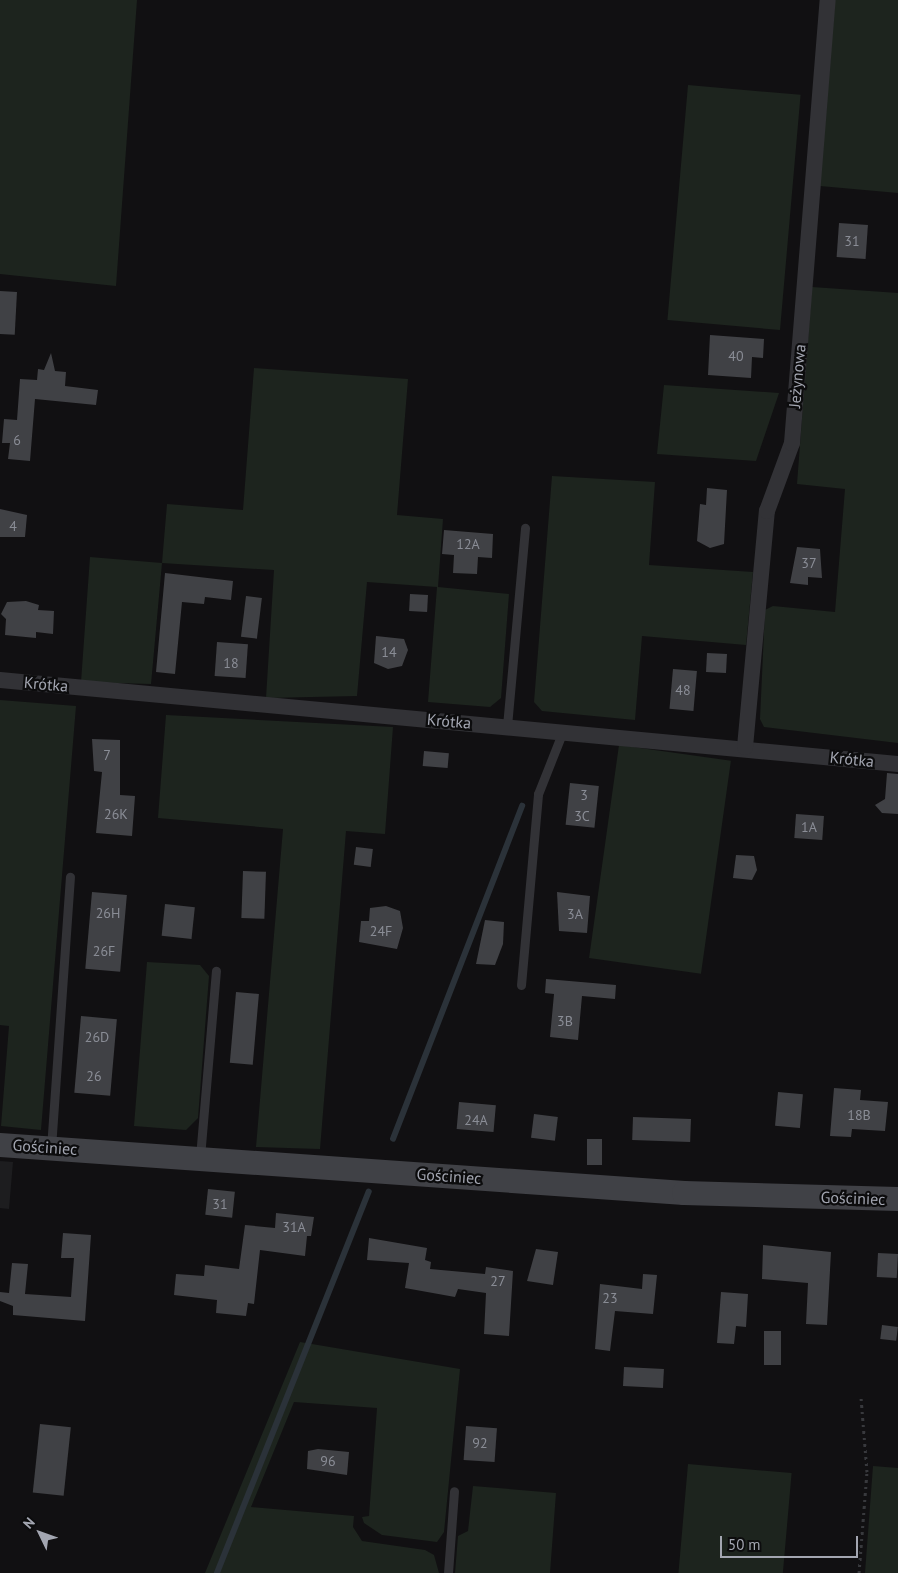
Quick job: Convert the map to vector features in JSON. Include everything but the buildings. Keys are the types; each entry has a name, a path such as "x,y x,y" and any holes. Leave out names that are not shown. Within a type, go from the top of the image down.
{"street":[{"name":"Jeżynowa","path":"745,747 767,511 792,442 828,0"},
{"name":"Krótka","path":"0,680 745,747 898,764"},
{"name":"Gościniec","path":"0,1145 200,1157 684,1193 898,1199"}],"lane":[{"path":"506,726 525,528"},
{"path":"521,985 538,794 563,731"},
{"path":"51,1148 70,877"},
{"path":"200,1157 216,971"},
{"path":"448,1573 454,1491"}],"path":[{"path":"859,1573 868,1472 861,1397"}],"shaded area":[{"path":"0,0 137,0 116,286 0,274"},
{"path":"835,0 898,0 898,193 820,186"},
{"path":"688,85 801,95 780,330 667,320"},
{"path":"812,287 898,293 898,743 764,727 760,719 765,610 773,606 835,612 845,489 797,484"},
{"path":"254,368 408,379 397,515 443,519 438,587 509,594 501,698 490,707 428,702 437,587 367,582 357,696 266,698 274,570 162,563 167,504 243,510"},
{"path":"664,385 779,393 756,461 657,454"},
{"path":"552,476 655,482 649,565 753,572 746,645 642,636 635,720 542,711 534,702"},
{"path":"90,557 162,563 151,684 81,682"},
{"path":"0,700 76,706 41,1130 1,1126 9,1026 0,1025"},
{"path":"166,715 393,727 385,834 346,831 320,1149 256,1147 283,829 158,818"},
{"path":"619,745 731,761 701,974 589,958"},
{"path":"147,962 200,965 209,976 198,1118 186,1130 134,1126"},
{"path":"0,1161 13,1162 9,1209 0,1208"},
{"path":"300,1342 460,1369 444,1532 437,1542 382,1535 364,1523 362,1517 369,1516 377,1408 294,1402 251,1507 354,1516 353,1527 362,1541 425,1550 434,1555 439,1573 205,1573"},
{"path":"688,1464 792,1473 783,1573 678,1573"},
{"path":"873,1466 898,1468 898,1573 865,1573"},
{"path":"473,1486 556,1493 550,1573 455,1573 458,1536 468,1531"}],"waterway":[{"path":"393,1139 522,806"},
{"path":"217,1573 369,1192"}]}
